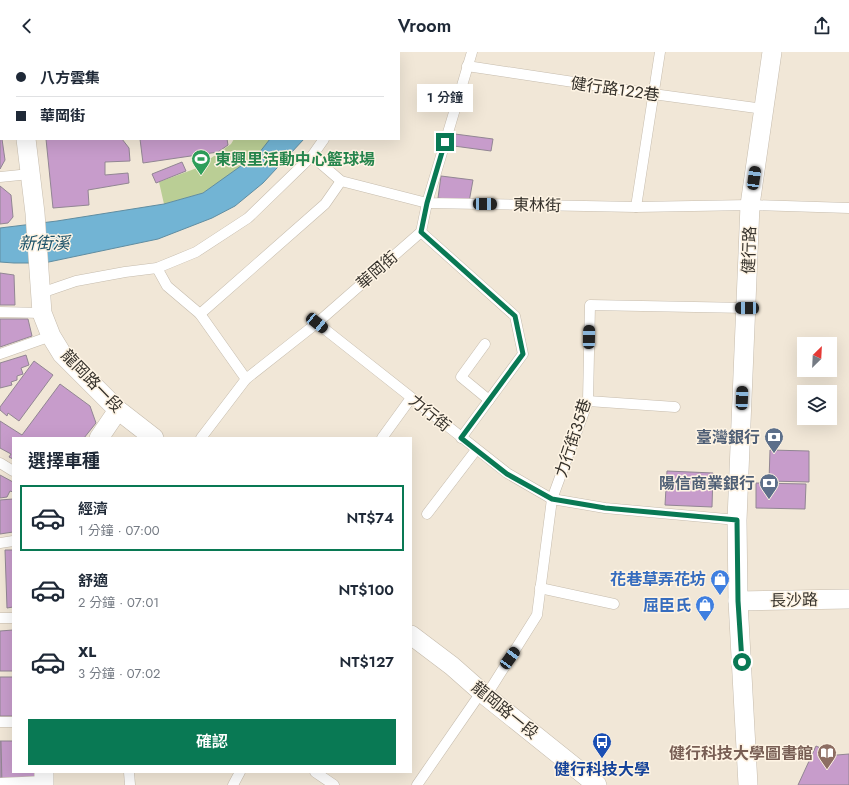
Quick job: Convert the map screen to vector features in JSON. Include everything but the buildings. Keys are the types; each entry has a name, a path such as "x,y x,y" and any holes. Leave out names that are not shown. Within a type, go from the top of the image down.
{"street":[{"name":"健行路","path":"748,785 738,601 737,520 747,308 750,205 772,52"},
{"path":"26,140 30,174"},
{"name":"龍岡路一段","path":"30,174 35,213 42,313 51,336 62,354 118,410 153,437"},
{"path":"100,437 118,410"},
{"name":"長沙路","path":"738,601 849,599"},
{"name":"龍岡路一段","path":"412,636 484,693 592,783"}],"lane":[{"path":"461,438 523,354 515,316 421,232 427,203 472,52"},
{"path":"636,207 660,52"},
{"name":"健行路122巷","path":"467,66 764,109"},
{"path":"41,293 76,281 157,268 196,252 248,218 312,156 323,140"},
{"name":"東林街","path":"312,156 341,181 427,203 636,207 750,205 849,208"},
{"path":"0,177 30,174"},
{"path":"200,314 325,204 341,181"},
{"name":"華岡街","path":"202,437 246,379 317,323 421,232"},
{"path":"157,268 167,286 200,314 246,379"},
{"name":"力行街35巷","path":"417,785 484,693 537,615 552,499 588,401 590,305 747,308"},
{"path":"0,312 42,313"},
{"name":"力行街","path":"317,323 507,474 552,499 605,508 737,520"},
{"path":"0,354 51,336"},
{"path":"486,344 461,377 489,400"},
{"path":"383,437 411,398"},
{"path":"588,401 675,407"},
{"path":"427,514 476,450"},
{"path":"0,463 12,470"},
{"path":"0,542 12,542"},
{"path":"540,588 614,604"},
{"path":"0,618 12,618"},
{"path":"0,722 12,722"},
{"path":"129,773 130,785"},
{"path":"233,785 239,773"},
{"path":"316,773 334,785"},
{"path":"0,783 44,779"}],"green space":[{"name":"東興里活動中心籃球場","path":"233,140 274,140 236,171 203,193 164,204 159,182 197,168 231,144"}],"water":[{"name":"新街溪","path":"269,140 303,140 263,183 235,206 212,218 158,239 44,263 0,262 0,228 57,221 164,204 203,193 259,153"}],"place":[{"name":"東興里活動中心籃球場","path":"201,176"},
{"name":"臺灣銀行","path":"774,454"},
{"name":"陽信商業銀行","path":"769,500"},
{"name":"花巷草弄花坊","path":"720,596"},
{"name":"屈臣氏","path":"705,622"},
{"name":"健行科技大學","path":"602,759"},
{"name":"健行科技大學圖書館","path":"827,770"}],"route":[{"path":"445,142 427,203 421,232 515,316 523,354 461,438 507,474 552,499 605,508 737,520 738,601 742,662"}]}
